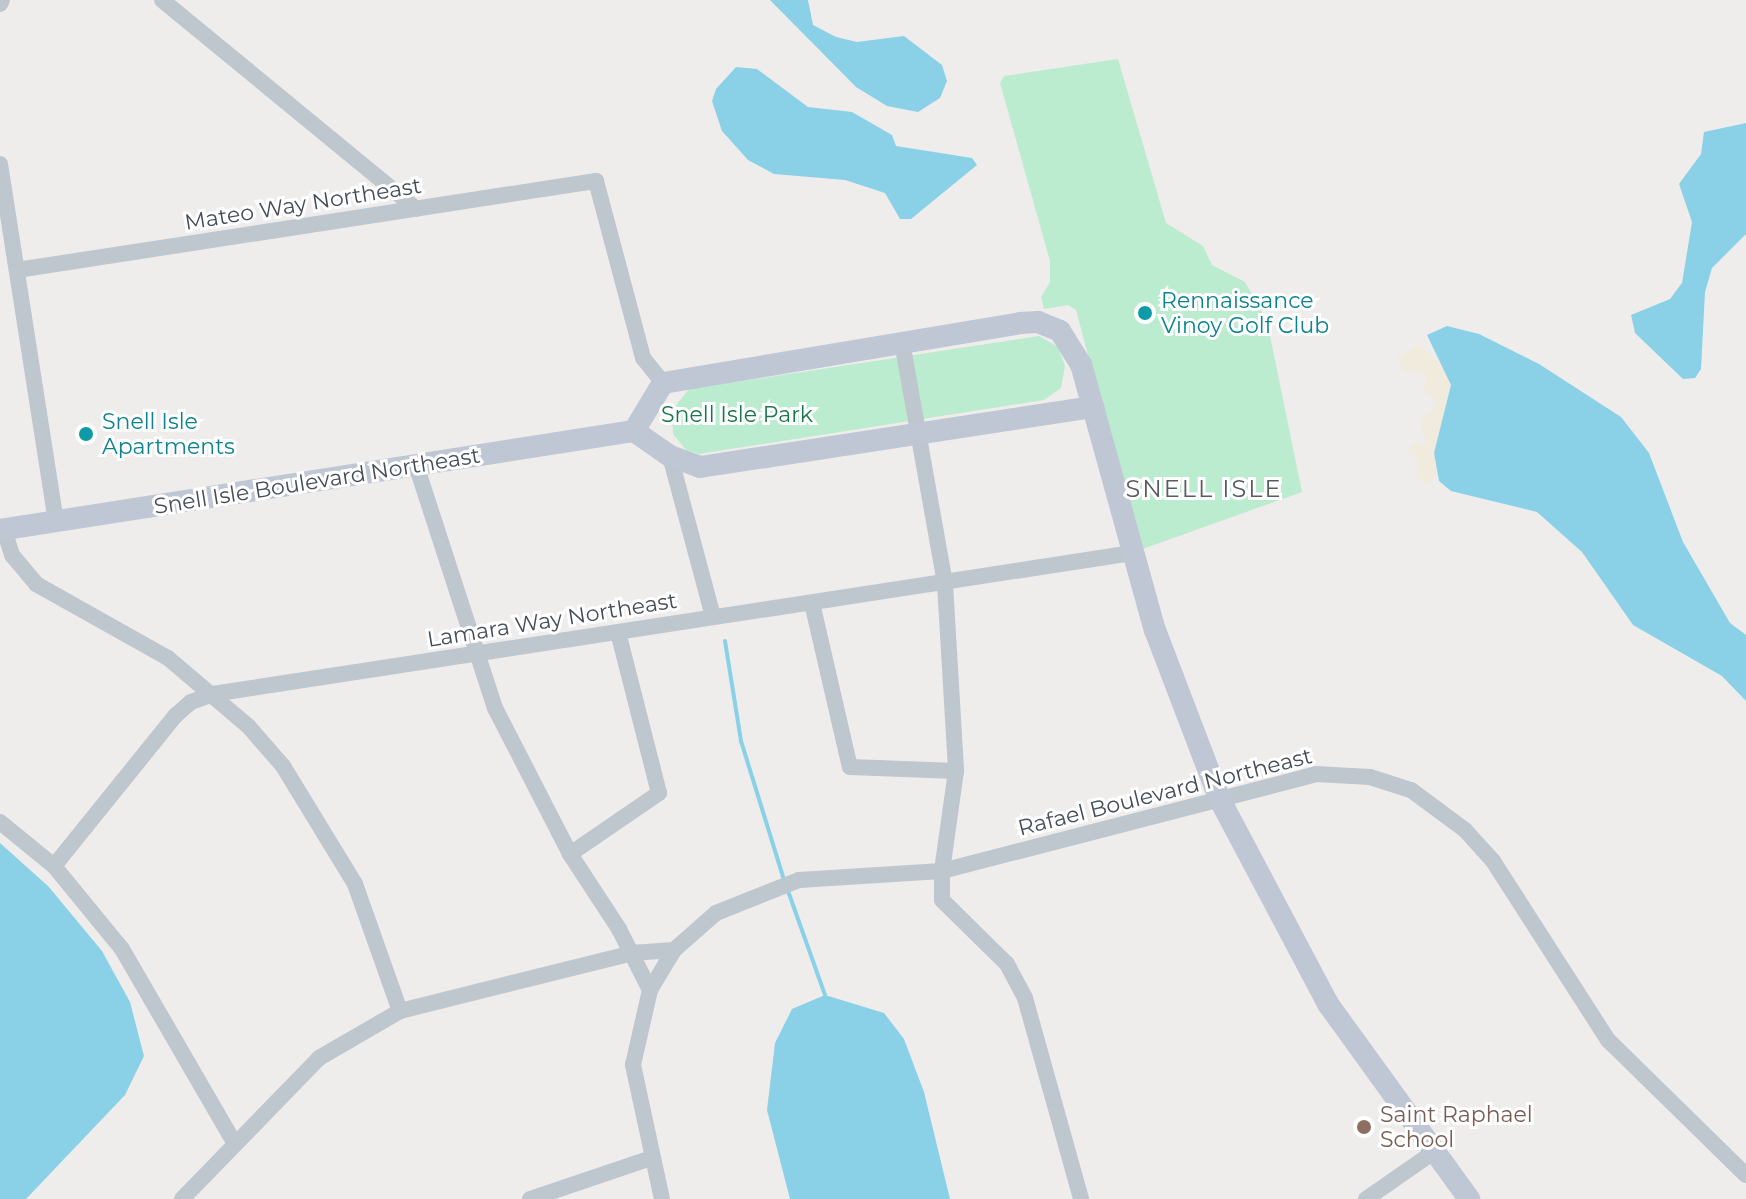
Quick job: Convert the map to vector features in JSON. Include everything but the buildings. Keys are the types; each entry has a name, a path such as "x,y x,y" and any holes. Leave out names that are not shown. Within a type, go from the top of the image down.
{"street":[{"path":"162,0 416,209"},
{"path":"0,164 56,520"},
{"name":"Mateo Way Northeast","path":"17,270 596,181 643,358 663,383"},
{"path":"1093,407 723,466 685,464 634,431 663,383 1020,323 1049,325 1070,342 1093,407 1132,553 1180,703 1219,798 1314,982 1431,1154 1469,1199"},
{"path":"902,342 945,584 956,771 942,871 942,900 1007,964 1025,998 1081,1199"},
{"name":"Snell Isle Boulevard Northeast","path":"2,530 417,468 634,431"},
{"path":"670,456 713,616"},
{"path":"417,468 475,655 526,771 570,854 632,953 650,990"},
{"path":"2,530 12,555 36,584 168,658 213,694 283,766 329,835 370,921 400,1011"},
{"name":"Lamara Way Northeast","path":"54,866 176,715 191,702 213,694 1132,553"},
{"path":"812,603 850,767 956,771"},
{"path":"570,854 659,793 618,632"},
{"name":"Rafael Boulevard Northeast","path":"662,1199 633,1065 650,990 674,950 716,913 766,890 799,880 942,871 1316,774 1370,777 1411,790 1465,830 1493,861 1608,1040 1746,1175"},
{"path":"0,822 54,866 122,949 235,1144"},
{"path":"182,1199 319,1058 400,1011 632,953 674,950"},
{"path":"1366,1199 1431,1154"},
{"path":"530,1199 651,1158"}],"green space":[{"path":"1118,59 1166,223 1203,246 1212,265 1245,282 1267,321 1302,492 1140,550 1076,310 1068,305 1044,309 1041,297 1050,282 1050,261 1000,83 1004,76"},
{"name":"Snell Isle Park","path":"1039,336 1058,347 1065,366 1061,388 1044,400 699,454 686,450 673,434 672,410 689,389"}],"sand":[{"path":"1419,344 1442,365 1451,385 1434,453 1437,476 1427,484 1415,476 1419,461 1406,451 1414,443 1426,445 1420,421 1438,404 1424,390 1426,374 1404,371 1397,358"}],"water":[{"path":"770,0 808,0 813,25 836,37 857,42 904,36 942,65 947,81 940,98 918,112 887,106 856,87"},
{"path":"736,67 757,69 808,107 852,112 892,135 896,146 972,158 977,165 911,219 900,219 885,193 845,180 774,174 748,160 722,131 712,101 716,89"},
{"path":"1746,123 1746,234 1712,268 1705,292 1701,369 1695,378 1683,379 1635,333 1631,315 1670,299 1682,283 1692,222 1679,184 1701,154 1704,132"},
{"path":"1447,326 1479,334 1539,364 1621,417 1649,453 1683,542 1730,623 1746,635 1746,701 1722,676 1633,625 1582,552 1537,512 1451,491 1439,481 1434,453 1451,385 1427,335"},
{"path":"0,843 48,886 102,951 130,1002 144,1056 125,1095 26,1199 0,1199"},
{"path":"825,995 884,1013 904,1039 924,1092 950,1199 790,1199 767,1110 775,1043 792,1009"}],"waterway":[{"path":"725,641 741,741 785,883"},
{"path":"788,891 825,995"}],"place":[{"name":"Rennaissance Vinoy Golf Club","path":"1145,313"},
{"name":"Snell Isle Apartments","path":"86,434"},
{"name":"Saint Raphael School","path":"1364,1127"}],"district":[{"name":"SNELL ISLE","path":"1204,489"}]}
